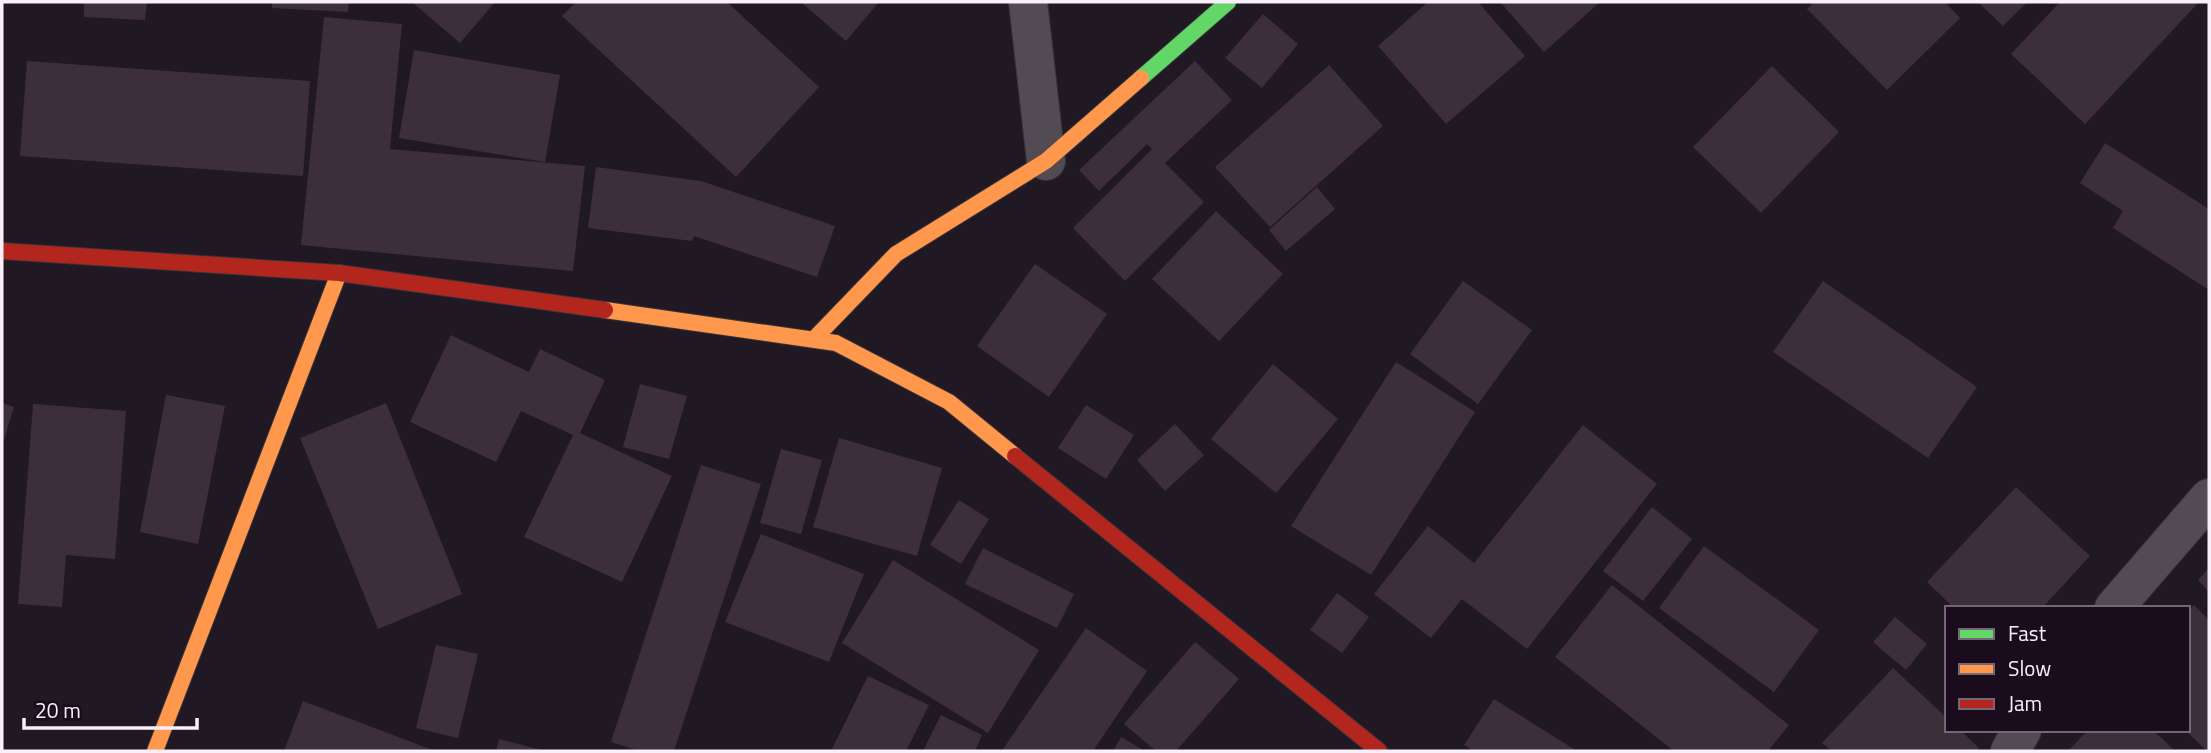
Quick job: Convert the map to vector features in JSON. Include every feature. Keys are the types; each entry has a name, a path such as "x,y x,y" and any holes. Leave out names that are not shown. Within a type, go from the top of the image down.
{"street":[{"path":"1028,2 1046,161"},
{"path":"814,340 896,254 1046,161 1228,2"},
{"path":"2,251 339,273 836,343 949,401 1379,751"},
{"path":"155,751 339,273"},
{"path":"2116,606 2209,498"},
{"path":"2010,751 2021,732"}],"building":[{"path":"84,2 147,2 145,20 84,17"},
{"path":"272,2 349,2 348,12 272,8"},
{"path":"412,2 495,2 460,43"},
{"path":"576,2 727,2 819,87 736,177 562,16"},
{"path":"801,2 879,2 846,41"},
{"path":"1428,2 1478,2 1525,56 1446,124 1378,46"},
{"path":"1500,2 1600,2 1544,52"},
{"path":"1814,2 1945,2 1960,18 1887,90 1807,9"},
{"path":"1978,2 2027,2 2003,26"},
{"path":"2060,2 2199,2 2085,124 2011,54"},
{"path":"1263,14 1298,44 1262,88 1225,58"},
{"path":"324,17 402,24 390,149 585,166 573,271 301,245"},
{"path":"414,50 560,75 545,162 399,138"},
{"path":"27,61 310,81 303,176 20,156"},
{"path":"1195,61 1232,100 1165,163 1204,202 1125,281 1073,228 1152,149 1147,144 1099,191 1079,170"},
{"path":"1329,65 1383,126 1270,227 1215,167"},
{"path":"1772,66 1839,132 1761,213 1693,147"},
{"path":"2105,143 2209,209 2209,290 2113,228 2123,211 2080,183"},
{"path":"596,167 701,181 835,226 817,277 694,236 692,241 588,228"},
{"path":"1317,187 1335,209 1286,251 1269,230"},
{"path":"1216,211 1283,274 1219,341 1152,279"},
{"path":"1035,264 1107,314 1049,397 977,346"},
{"path":"1463,281 1532,330 1478,404 1410,354"},
{"path":"1823,281 1977,387 1928,458 1773,352"},
{"path":"451,335 529,372 540,349 605,380 580,433 672,476 622,582 524,537 573,435 521,411 496,462 410,422"},
{"path":"1396,362 1475,412 1371,575 1291,526"},
{"path":"1273,364 1338,419 1276,493 1211,439"},
{"path":"640,384 687,396 669,459 623,447"},
{"path":"166,395 225,406 198,544 140,532"},
{"path":"2,403 14,407 2,446"},
{"path":"386,403 462,594 378,629 300,438"},
{"path":"33,404 126,411 115,559 66,555 62,607 18,604"},
{"path":"1086,405 1134,435 1106,479 1058,448"},
{"path":"1175,424 1204,455 1165,491 1137,460"},
{"path":"1583,425 1657,484 1527,649 1462,599 1431,638 1374,594 1428,526 1474,563"},
{"path":"839,438 942,468 917,556 813,527"},
{"path":"781,449 822,460 801,534 760,523"},
{"path":"701,465 761,484 674,751 639,751 611,742"},
{"path":"2016,487 2090,556 2044,606 1952,606 1927,582"},
{"path":"959,500 989,519 961,564 930,545"},
{"path":"1652,507 1692,539 1643,601 1603,571"},
{"path":"761,534 864,574 829,662 725,622"},
{"path":"1704,546 1819,630 1774,692 1659,608"},
{"path":"983,548 1074,594 1057,628 965,584"},
{"path":"893,560 1039,650 988,733 842,643"},
{"path":"2209,568 2209,592 2198,580"},
{"path":"1612,585 1789,725 1768,751 1674,751 1555,657"},
{"path":"1337,593 1369,617 1342,653 1310,630"},
{"path":"2194,605 2209,620 2209,751 2187,732 2190,732 2190,609"},
{"path":"1895,617 1927,644 1906,670 1873,642"},
{"path":"1086,628 1147,671 1093,751 1005,751 1003,749"},
{"path":"1195,642 1239,679 1176,751 1156,751 1124,724"},
{"path":"436,645 478,654 458,738 416,728"},
{"path":"1893,668 1945,716 1945,732 1962,732 1979,748 1975,751 1832,751 1822,743"},
{"path":"868,676 929,705 906,751 831,751"},
{"path":"1494,699 1577,751 1474,751 1464,745"},
{"path":"303,701 435,751 284,751"},
{"path":"941,715 982,735 975,751 923,751"},
{"path":"2086,732 2155,732 2175,751 2068,751"},
{"path":"1121,737 1145,751 1113,751"},
{"path":"499,739 542,750 542,751 496,751"}],"traffic: fast":[{"path":"1141,78 1228,2"}],"traffic: slow":[{"path":"814,339 896,254 1046,161 1141,78"},
{"path":"155,751 339,273"},
{"path":"605,310 836,343 949,402 1015,456"}],"traffic: jam":[{"path":"2,251 339,273 605,310"},
{"path":"1015,456 1379,751"}]}
